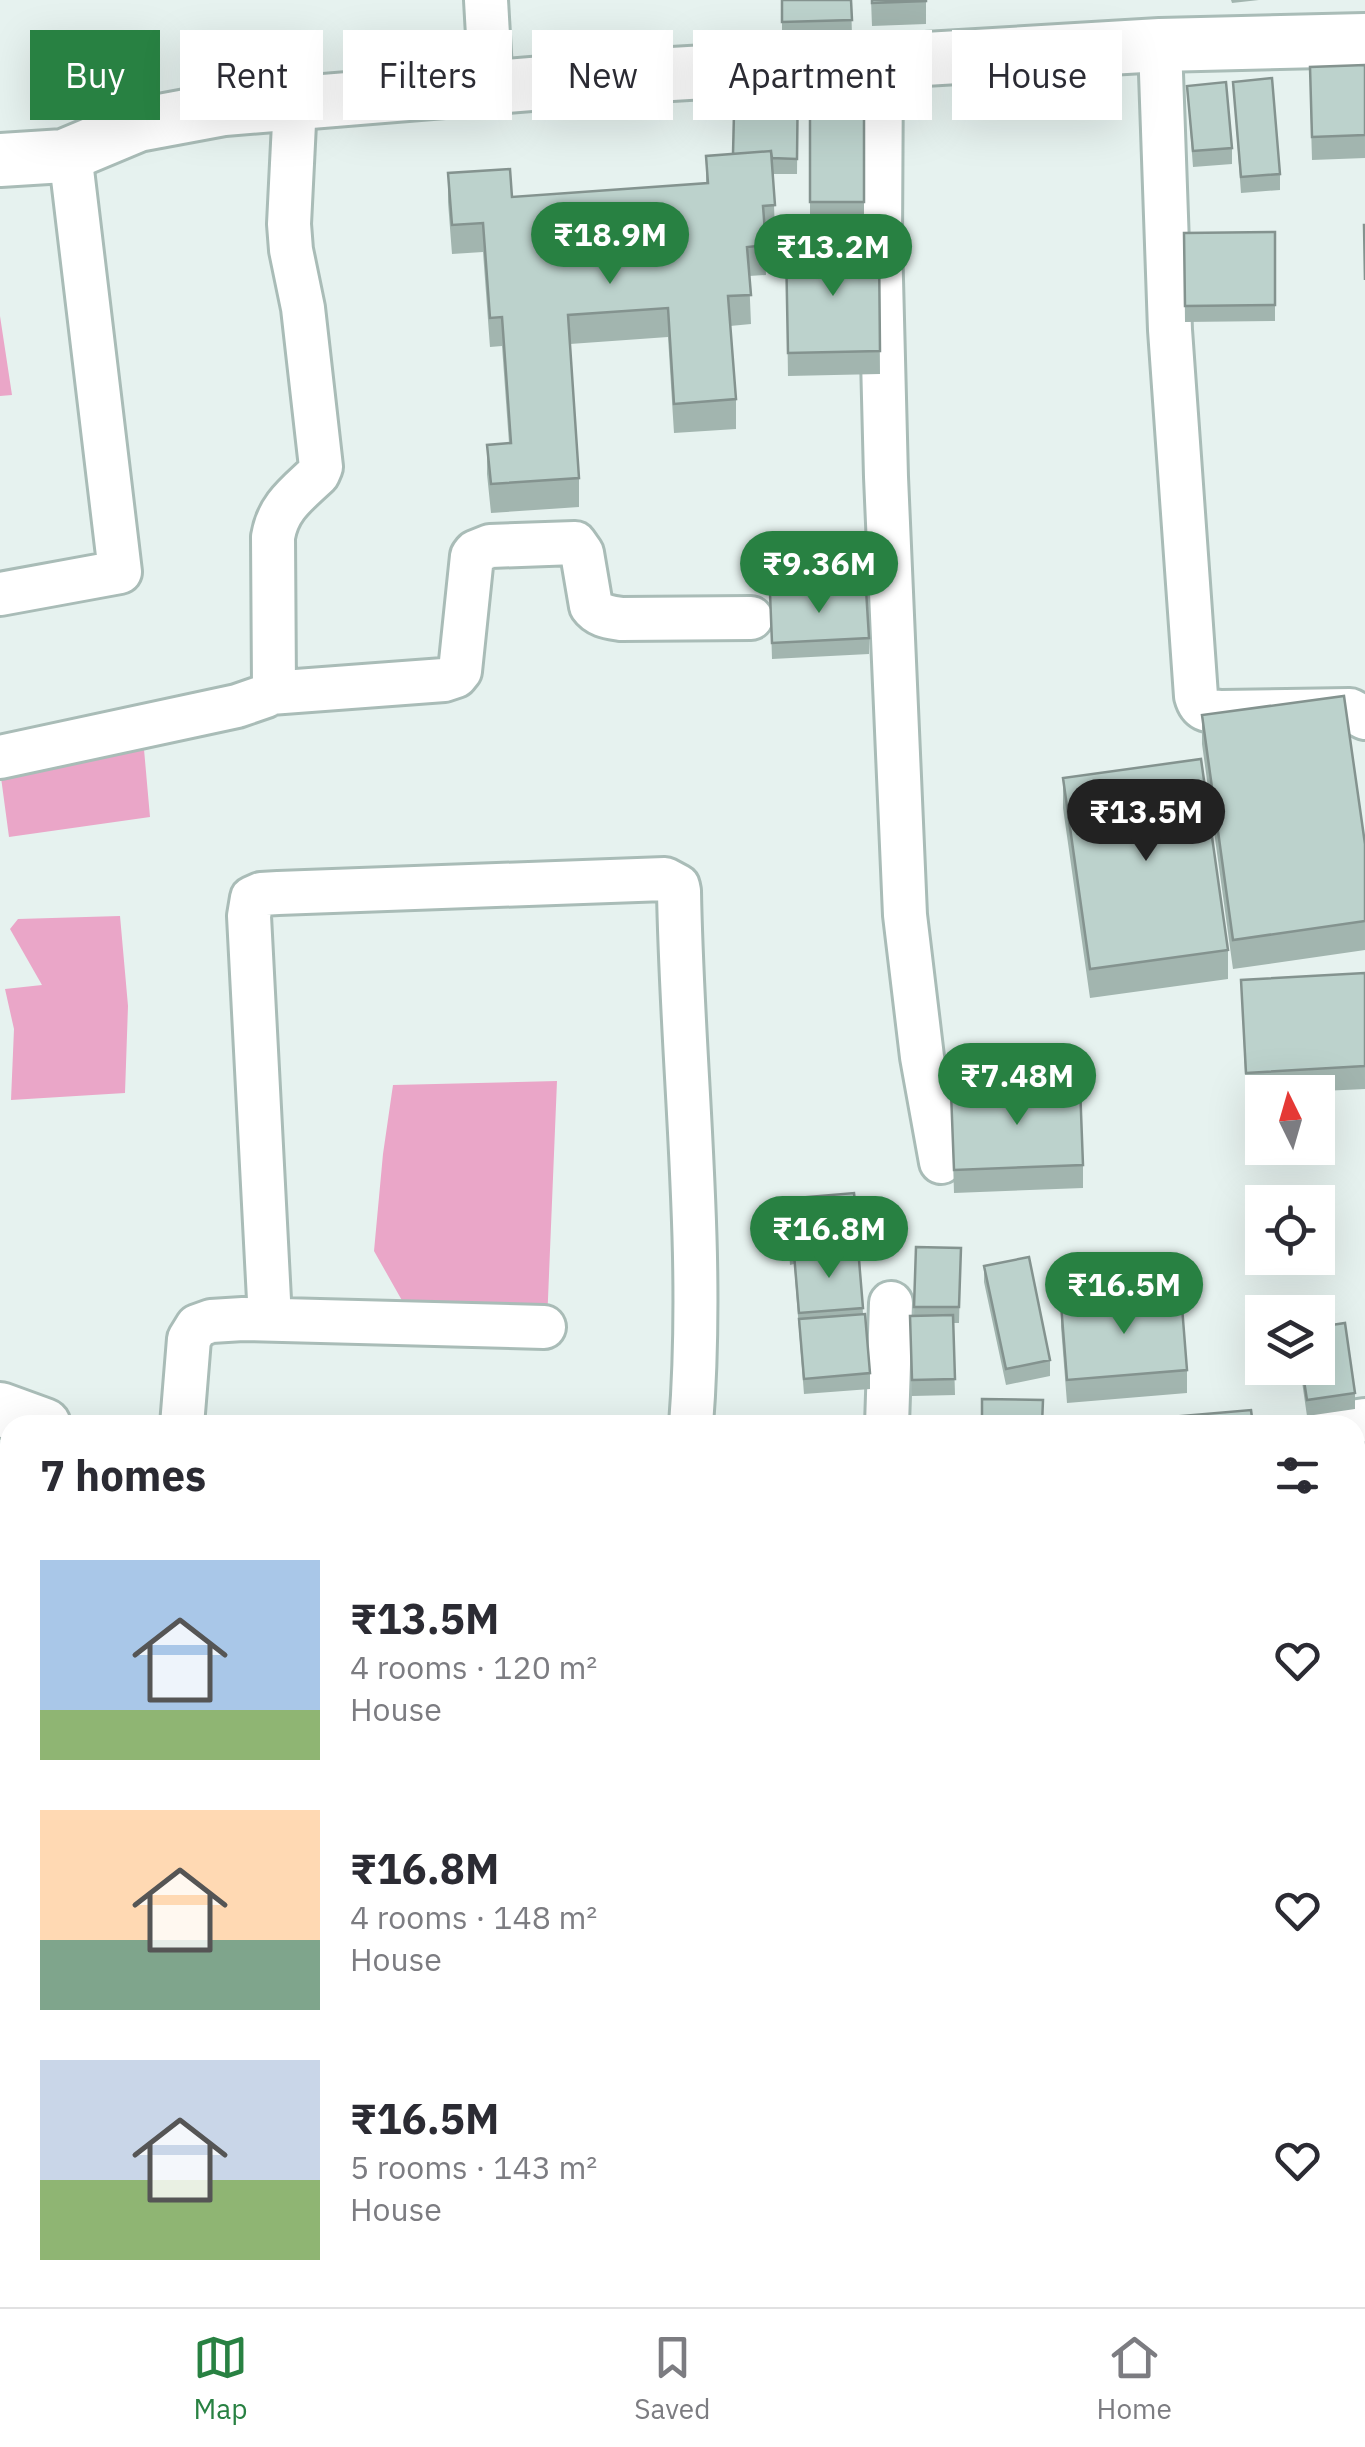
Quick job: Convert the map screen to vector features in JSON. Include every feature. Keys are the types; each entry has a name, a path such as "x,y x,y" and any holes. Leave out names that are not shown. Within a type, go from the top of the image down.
{"street":[{"path":"486,0 487,30"},
{"path":"932,60 1160,45 1365,40"},
{"path":"1160,45 1170,330 1199,706 1222,712 1350,710 1365,718"},
{"path":"512,86 693,73"},
{"path":"0,160 64,156 138,125 180,117"},
{"path":"270,693 275,685 276,520 318,474 321,456 290,237 294,120"},
{"path":"881,120 886,477 904,915 940,1162"},
{"path":"0,594 120,572 70,153"},
{"path":"0,757 237,706 270,693 456,676 460,671 472,556 490,546 575,543 582,553 590,606 607,617 751,618"},
{"path":"270,1319 248,916 252,898 278,892 664,879 678,886 679,891 696,1276 692,1415"},
{"path":"887,1415 891,1304"},
{"path":"183,1415 189,1339 197,1326 211,1321 270,1319 544,1328"}],"shaded area":[{"path":"0,316 12,395 0,396"},
{"path":"143,738 150,817 9,837 0,770"},
{"path":"120,916 128,1006 125,1093 11,1100 14,1029 5,989 42,985 10,929 18,919"},
{"path":"557,1081 547,1323 404,1304 374,1251 393,1085"}],"building":[{"path":"782,0 851,0 852,20 782,22"},
{"path":"926,0 926,1 872,3"},
{"path":"1365,65 1365,135 1312,137 1310,67"},
{"path":"1272,78 1280,174 1241,177 1233,82"},
{"path":"1226,82 1232,148 1193,151 1187,86"},
{"path":"734,120 797,120 797,159 772,158 771,151 733,154"},
{"path":"810,120 864,120 864,202 810,202"},
{"path":"771,151 775,205 763,206 766,245 747,247 751,295 728,296 736,399 674,404 668,308 568,315 579,478 491,484 487,445 511,443 502,317 490,318 483,223 452,225 448,173 510,169 512,197 708,183 706,156"},
{"path":"1275,232 1275,305 1185,306 1184,233"},
{"path":"879,245 880,351 788,353 786,247"},
{"path":"866,589 869,638 772,643 770,593"},
{"path":"1344,696 1365,844 1365,921 1233,940 1202,715"},
{"path":"1201,759 1228,950 1090,969 1063,778"},
{"path":"1365,973 1365,1066 1246,1073 1241,980"},
{"path":"1080,1086 1083,1165 954,1170 951,1092"},
{"path":"854,1193 859,1242 790,1249 786,1199"},
{"path":"916,1247 961,1248 959,1307 914,1307"},
{"path":"858,1248 863,1308 799,1313 794,1254"},
{"path":"1029,1257 1050,1360 1006,1369 984,1266"},
{"path":"1181,1294 1187,1370 1067,1380 1061,1304"},
{"path":"865,1314 870,1373 804,1379 799,1319"},
{"path":"953,1315 955,1379 912,1380 910,1316"},
{"path":"1345,1323 1355,1393 1307,1400 1305,1385 1335,1385 1335,1324"},
{"path":"982,1399 1043,1400 1042,1415 982,1415"},
{"path":"1251,1410 1252,1415 1194,1415"}]}
